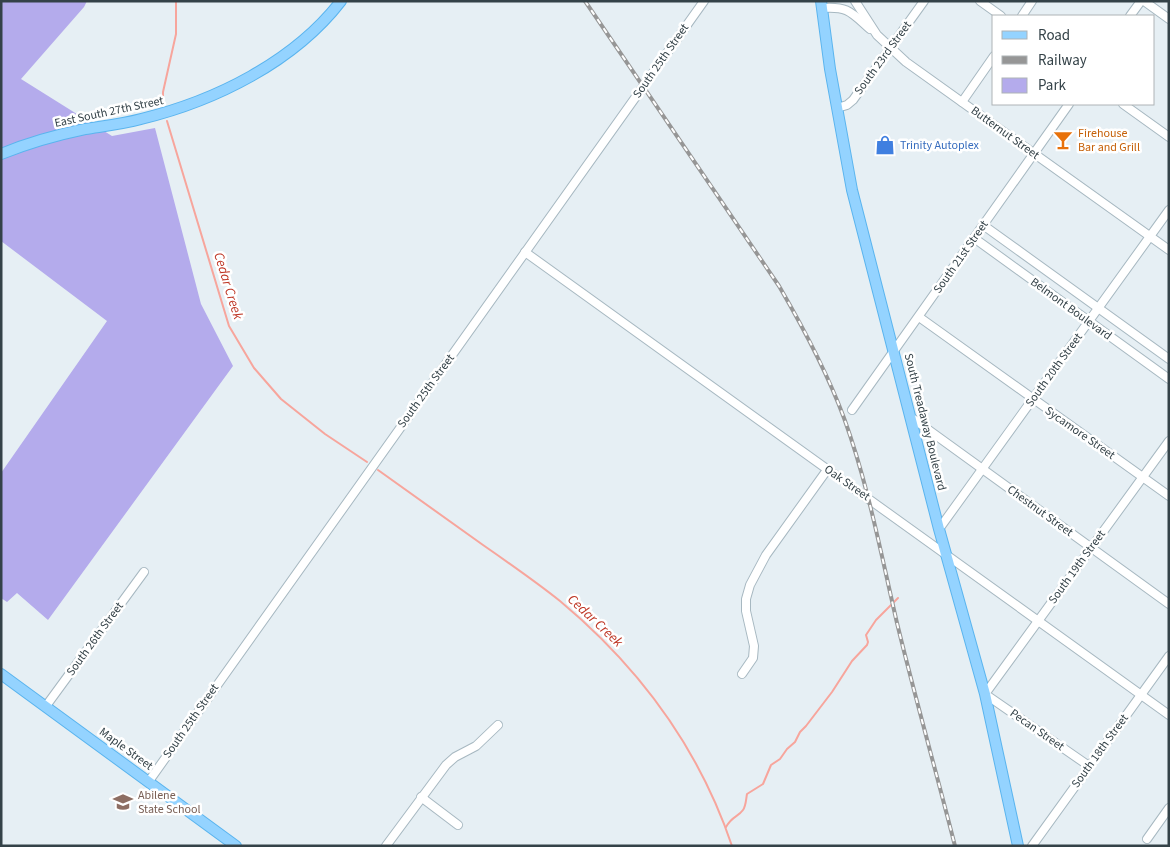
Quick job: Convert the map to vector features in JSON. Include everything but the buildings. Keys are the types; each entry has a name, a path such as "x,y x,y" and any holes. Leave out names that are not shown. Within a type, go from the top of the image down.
{"main road":[{"name":"East South 27th Street","path":"1,154 57,135 140,120 216,94 275,62 301,42 341,1"},
{"name":"South Treadaway Boulevard","path":"822,5 830,69 852,190 946,554 986,694 1018,846"},
{"name":"Maple Street","path":"1,674 236,846"}],"street":[{"name":"South 25th Street","path":"149,781 704,1"},
{"name":"Butternut Street","path":"855,1 877,35 891,48 962,102 1169,250"},
{"name":"South 23rd Street","path":"837,108 847,105 853,100 924,1"},
{"path":"980,1 999,15"},
{"path":"1023,15 1032,1"},
{"path":"1131,15 1139,2 1169,19"},
{"path":"822,5 843,8 852,12 877,35"},
{"path":"962,102 992,59"},
{"name":"South 21st Street","path":"852,410 893,349 920,317 1068,105"},
{"path":"1124,105 1169,137"},
{"name":"South 20th Street","path":"940,529 1169,210"},
{"name":"Belmont Boulevard","path":"983,225 1169,359"},
{"name":"Belmont Boulevard","path":"974,238 1169,379"},
{"name":"Oak Street","path":"525,252 1169,715"},
{"name":"Sycamore Street","path":"920,317 1169,496"},
{"path":"1144,361 1154,348"},
{"name":"Chestnut Street","path":"912,418 1169,604"},
{"name":"South 19th Street","path":"986,694 1169,440"},
{"path":"742,674 753,658 754,646 746,611 746,599 750,585 766,555 827,470"},
{"name":"South 26th Street","path":"46,706 144,572"},
{"name":"South 18th Street","path":"1032,846 1169,656"},
{"name":"Pecan Street","path":"986,694 1089,766"},
{"path":"386,846 446,765 455,757 476,746 498,725"},
{"path":"421,797 458,825"},
{"path":"1147,839 1169,808"}],"green space":[{"path":"1,1 87,1 84,7 21,79 112,136 155,128 201,304 233,366 48,620 17,593 7,602 1,598 1,473 107,321 1,241"}],"waterway":[{"name":"Cedar Creek","path":"163,105 163,92 176,34 176,1"},
{"name":"Cedar Creek","path":"167,121 229,326 254,368 281,399 325,434 367,462"},
{"name":"Cedar Creek","path":"378,470 551,594 589,626 616,653 663,712 684,743 718,810 732,846"},
{"path":"726,827 743,810 747,794 763,784 771,765 780,759 795,742 800,732 832,692 852,661 867,645 866,635 876,620 898,598"}],"railway":[{"path":"585,1 779,286 823,367 853,443 904,651 955,846"}],"place":[{"name":"Firehouse Bar and Grill","path":"1063,140"},
{"name":"Trinity Autoplex","path":"885,145"},
{"name":"Abilene State School","path":"123,802"}]}
